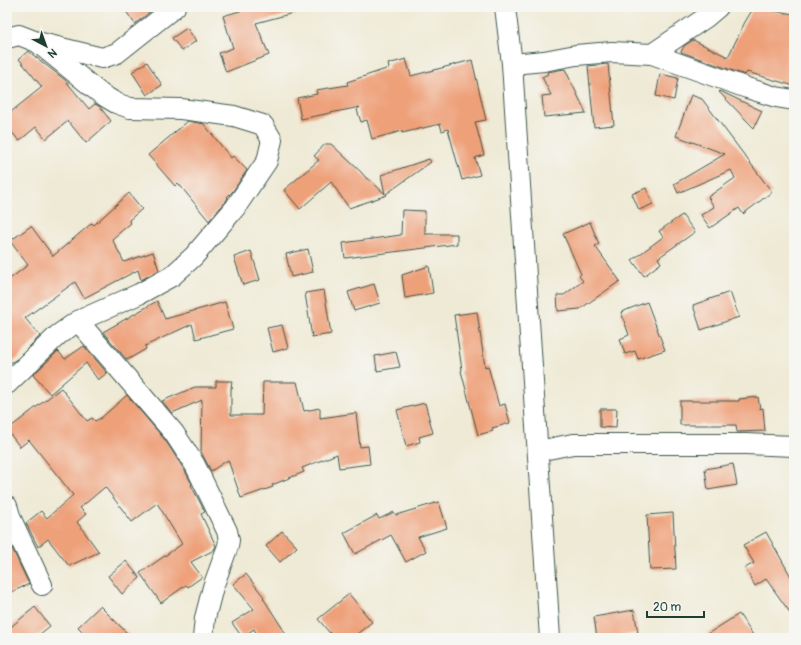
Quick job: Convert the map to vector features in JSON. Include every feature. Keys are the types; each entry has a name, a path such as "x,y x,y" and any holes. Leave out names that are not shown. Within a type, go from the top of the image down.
{"street":[{"path":"7,38 19,36 102,58 117,53 175,7"},
{"path":"505,7 512,64 550,638"},
{"path":"652,54 705,18 718,7"},
{"path":"7,384 58,335 78,321 139,294 166,280 194,256 235,208 268,161 272,140 264,125 234,116 180,109 130,108 116,103 101,94 37,42"},
{"path":"512,64 544,61 576,55 612,52 652,54 747,88 776,97 794,100"},
{"path":"78,321 174,433 195,465 227,531 229,540 228,546 213,587 205,618 203,638"},
{"path":"538,451 574,444 746,444 794,446"},
{"path":"7,506 11,519 42,585"}],"building":[{"path":"123,7 156,7 135,24"},
{"path":"253,7 297,7 297,12 256,23 269,55 226,72 219,53 233,48 223,16"},
{"path":"754,7 768,7 774,11 794,14 794,86 747,72 745,75 681,52 684,46 693,40 728,57"},
{"path":"187,28 196,41 182,51 172,38"},
{"path":"28,51 65,80 89,109 95,104 99,106 111,121 86,143 68,121 46,139 36,127 19,141 7,126 7,115 42,87 19,59"},
{"path":"406,59 411,76 472,60 486,120 475,122 484,155 475,158 480,175 462,180 448,129 442,131 440,124 402,133 402,131 372,139 367,120 361,122 357,110 360,107 301,119 297,98 317,94 316,90 348,85 347,82 389,68 388,64"},
{"path":"147,62 162,85 147,95 132,72"},
{"path":"608,64 614,125 594,127 588,66"},
{"path":"565,69 586,113 544,117 542,96 551,95 542,77 548,74 547,72"},
{"path":"660,74 678,78 674,100 656,96"},
{"path":"720,91 762,111 754,128 719,92"},
{"path":"691,95 702,99 772,192 743,214 739,208 710,228 701,215 714,207 708,197 735,178 731,170 678,193 674,184 725,154 676,136"},
{"path":"188,121 204,124 231,158 233,156 247,170 233,191 227,197 228,198 226,201 209,221 178,183 175,186 148,155"},
{"path":"325,144 331,144 367,179 369,179 385,194 381,175 429,159 431,162 386,194 387,195 349,208 331,182 300,209 284,190 319,160 314,156"},
{"path":"646,188 653,204 639,210 632,194"},
{"path":"129,193 142,209 129,220 131,223 112,239 124,262 153,252 159,270 141,280 138,270 84,298 75,282 25,318 40,336 17,359 7,365 7,281 28,265 10,241 31,226 53,256 92,223 94,225"},
{"path":"402,210 425,211 425,234 457,234 457,244 345,258 343,243 401,235"},
{"path":"682,215 695,232 658,258 661,263 644,276 632,260 663,237 659,231"},
{"path":"590,222 599,244 595,246 620,281 580,309 558,311 557,295 564,295 583,281 579,276 581,274 563,234"},
{"path":"308,249 313,272 291,277 286,254"},
{"path":"251,251 260,280 243,285 234,257"},
{"path":"429,266 433,293 405,298 402,275"},
{"path":"374,284 380,303 354,311 348,292"},
{"path":"324,290 331,334 312,337 305,293"},
{"path":"730,292 739,317 701,330 693,305"},
{"path":"157,301 165,319 225,302 233,329 196,339 192,324 145,346 146,349 127,360 103,332"},
{"path":"647,302 665,350 638,359 635,351 625,354 620,339 629,335 621,312"},
{"path":"477,312 485,367 488,366 499,406 505,404 510,423 492,428 493,431 478,435 461,371 454,315"},
{"path":"282,325 288,348 273,352 267,328"},
{"path":"84,346 107,373 98,380 86,363 50,394 33,375 58,351 65,359"},
{"path":"396,352 400,367 377,371 375,356"},
{"path":"216,381 232,381 231,415 262,415 263,382 297,382 304,411 320,408 320,418 356,413 360,447 368,446 370,464 339,468 337,454 302,468 304,472 272,485 273,487 241,498 228,460 211,471 201,452 202,400 172,413 162,401 195,387 216,387"},
{"path":"61,388 87,421 92,418 95,421 101,418 127,395 165,440 192,484 191,485 205,512 201,514 216,546 214,550 191,562 202,577 188,587 186,585 161,603 140,573 182,544 157,503 132,522 105,487 80,508 86,514 77,522 99,552 69,566 48,539 38,547 26,523 41,511 47,518 73,495 29,440 20,447 7,430"},
{"path":"758,397 760,409 763,408 765,431 737,432 736,425 680,425 680,401 739,401 739,399"},
{"path":"425,403 433,433 419,437 420,442 406,446 397,410"},
{"path":"600,409 617,409 616,428 600,427"},
{"path":"733,464 737,485 708,490 705,469"},
{"path":"439,502 447,528 418,537 426,551 406,562 391,535 355,554 344,533 377,515 379,519 394,512 396,515"},
{"path":"673,513 676,569 650,570 647,515"},
{"path":"282,531 297,547 280,562 266,546"},
{"path":"766,532 794,582 794,618 766,579 755,586 745,568 754,563 743,545"},
{"path":"7,538 29,584 7,594"},
{"path":"126,561 140,578 122,594 108,576"},
{"path":"246,574 264,597 263,598 288,638 259,638 254,629 242,637 232,623 254,609 233,584"},
{"path":"349,594 372,622 352,638 334,638 318,619"},
{"path":"100,606 132,638 89,638 78,627"},
{"path":"35,607 50,626 35,638 7,638 7,630"},
{"path":"634,610 638,633 609,638 597,638 594,617"},
{"path":"739,614 755,638 701,638"}]}
